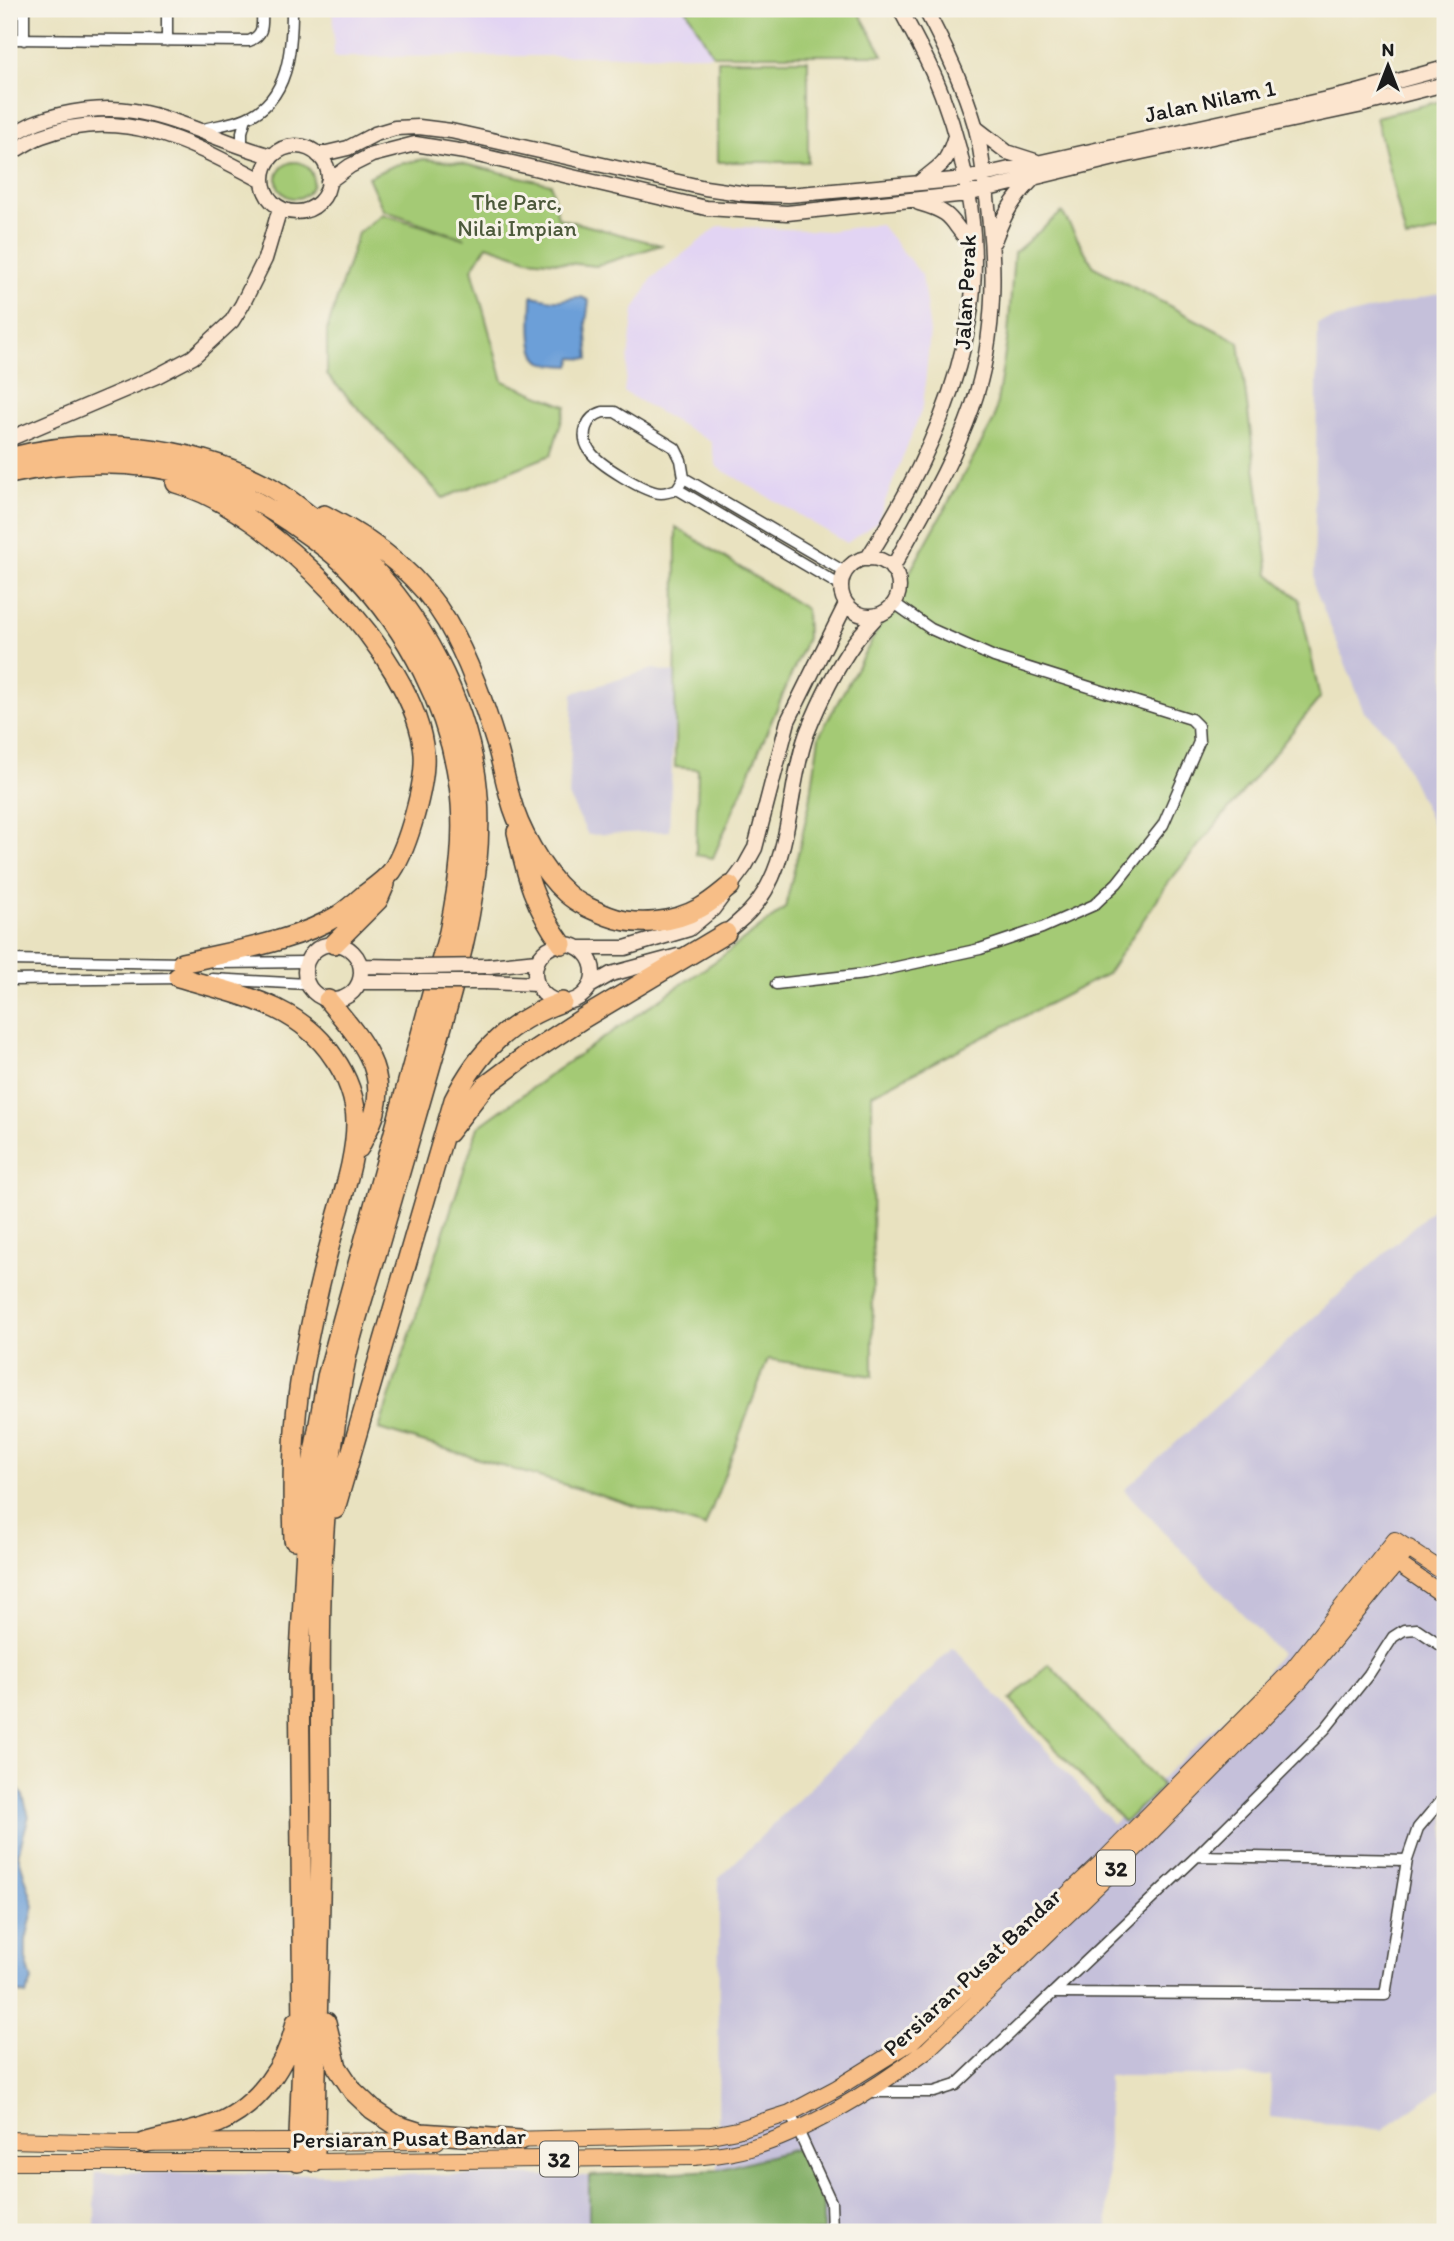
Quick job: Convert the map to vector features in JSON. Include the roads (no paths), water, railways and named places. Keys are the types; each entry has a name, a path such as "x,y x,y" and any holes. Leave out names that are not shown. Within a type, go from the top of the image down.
{"highway":[{"path":"9,458 27,453 75,448 166,451 229,469 268,486 288,499 362,557 390,587 410,615 430,646 453,698 471,751 477,782 477,838 468,926 451,995 348,1352 331,1455 322,1556 307,2153"},
{"path":"9,474 75,464 139,465 204,478 233,489 314,539 353,573 381,605 423,674 442,716 459,784 460,866 449,932 325,1390 310,1476 299,1671"},
{"path":"139,465 157,477 191,487 259,525 324,585 369,634 394,669 412,706 424,754 419,795 408,834 378,900 334,944"},
{"path":"288,499 351,529 401,565 431,597 448,623 480,694 497,747 534,898 545,921 571,946"},
{"path":"510,801 547,873 566,894 588,908 617,919 647,923 700,908 730,886"},
{"path":"180,970 303,932 339,915 391,871"},
{"path":"441,1143 484,1087 523,1057 726,933"},
{"path":"180,970 292,1015 334,1056 349,1085 356,1121 350,1168 331,1239 302,1370 295,1416 293,1514 311,1990 337,2067 353,2091 372,2109 396,2125 421,2133 520,2140"},
{"path":"328,1000 367,1050 378,1082 375,1112 350,1168"},
{"path":"322,1556 454,1100 466,1076 487,1047 536,1011 562,1002"},
{"path":"144,2143 219,2122 255,2099 283,2062 311,1990"}],"main road":[{"name":"Jalan Perak","path":"867,559 892,520 941,420 969,319 973,246 965,179 942,93 901,9"},
{"name":"Jalan Perak","path":"892,569 946,469 972,408 991,320 993,243 976,128 962,86 925,9"},
{"name":"Jalan Nilam 1","path":"318,155 348,148 374,134 394,128 419,127 451,131 705,188 747,194 789,195 965,179 1354,93 1445,68"},
{"name":"Jalan Nilam 1","path":"328,182 350,166 372,155 415,144 465,152 722,210 787,213 967,194 1358,106 1445,83"},
{"path":"9,137 37,122 101,109 132,110 272,156"},
{"path":"9,154 41,137 75,127 113,123 139,127 212,154 263,181"},
{"path":"976,128 1007,152 1039,162"},
{"path":"919,183 943,165 949,156 955,134"},
{"path":"300,147 318,155 328,172 328,182 322,199 298,212 280,208 268,196 263,181 264,172 272,156 281,150 300,147"},
{"path":"993,243 1008,207 1033,178"},
{"path":"908,201 939,209 953,218 973,246"},
{"path":"9,439 157,376 194,357 232,321 242,305 265,259 280,208"},
{"path":"867,559 885,563 892,569 898,586 894,603 878,615 853,643 824,696 807,735 791,813 771,884 756,906 726,933 675,957 611,974 590,986 578,998 562,1002 547,996 537,984 535,976 537,961 547,949 571,946 625,948 689,929 713,909 730,886 755,848 788,721 846,604 843,579 854,563 867,559"},
{"path":"846,604 860,614 878,615"},
{"path":"334,944 351,950 361,966 360,982 347,997 328,1000 312,992 307,984 306,962 317,948 334,944"},
{"path":"571,946 586,954 593,970 590,986"},
{"path":"361,966 489,966 537,961"},
{"path":"360,982 537,984"},
{"name":"Persiaran Pusat Bandar","path":"9,2162 307,2153 520,2140 712,2135 790,2113 837,2088 911,2042 1104,1860 1292,1670 1402,1544 1445,1573"},
{"path":"1390,1558 1445,1596"},
{"name":"Persiaran Pusat Bandar","path":"9,2140 144,2143 307,2153 695,2157 734,2152 798,2131 894,2075 928,2049 1117,1867 1301,1680 1390,1558"}],"street":[{"path":"24,9 24,40"},
{"path":"167,9 167,41"},
{"path":"9,39 249,41 259,34 262,9"},
{"path":"197,131 246,118 272,98 288,67 292,43 292,9"},
{"path":"242,148 242,132 246,118"},
{"path":"677,489 684,478 681,460 675,448 615,412 594,415 587,422 584,434 589,450 606,465 640,486 659,493 677,489 843,579"},
{"path":"684,478 843,579"},
{"path":"776,984 865,974 979,949 1042,928 1094,905 1117,883 1163,825 1199,742 1198,726 1191,719 994,657 931,629 894,603"},
{"path":"9,960 180,970 307,984"},
{"path":"9,979 306,962"},
{"path":"867,2092 934,2092 956,2085 1056,1993 1325,1729 1369,1674 1393,1637 1404,1630 1417,1629 1445,1648"},
{"path":"1056,1993 1385,1995 1407,1860 1418,1828 1445,1796"},
{"path":"1198,1856 1407,1860"},
{"path":"790,2113 831,2202 832,2232"}],"water":[{"path":"532,296 558,300 579,297 589,301 586,323 589,359 573,358 570,366 548,364 537,358 531,332"},
{"path":"9,1781 14,1783 23,1796 29,1816 18,1854 34,1906 26,1940 26,1959 32,1981 26,1995 9,1990"}],"park label":[{"name":"The Parc, Nilai Impian","path":"517,215"}]}
